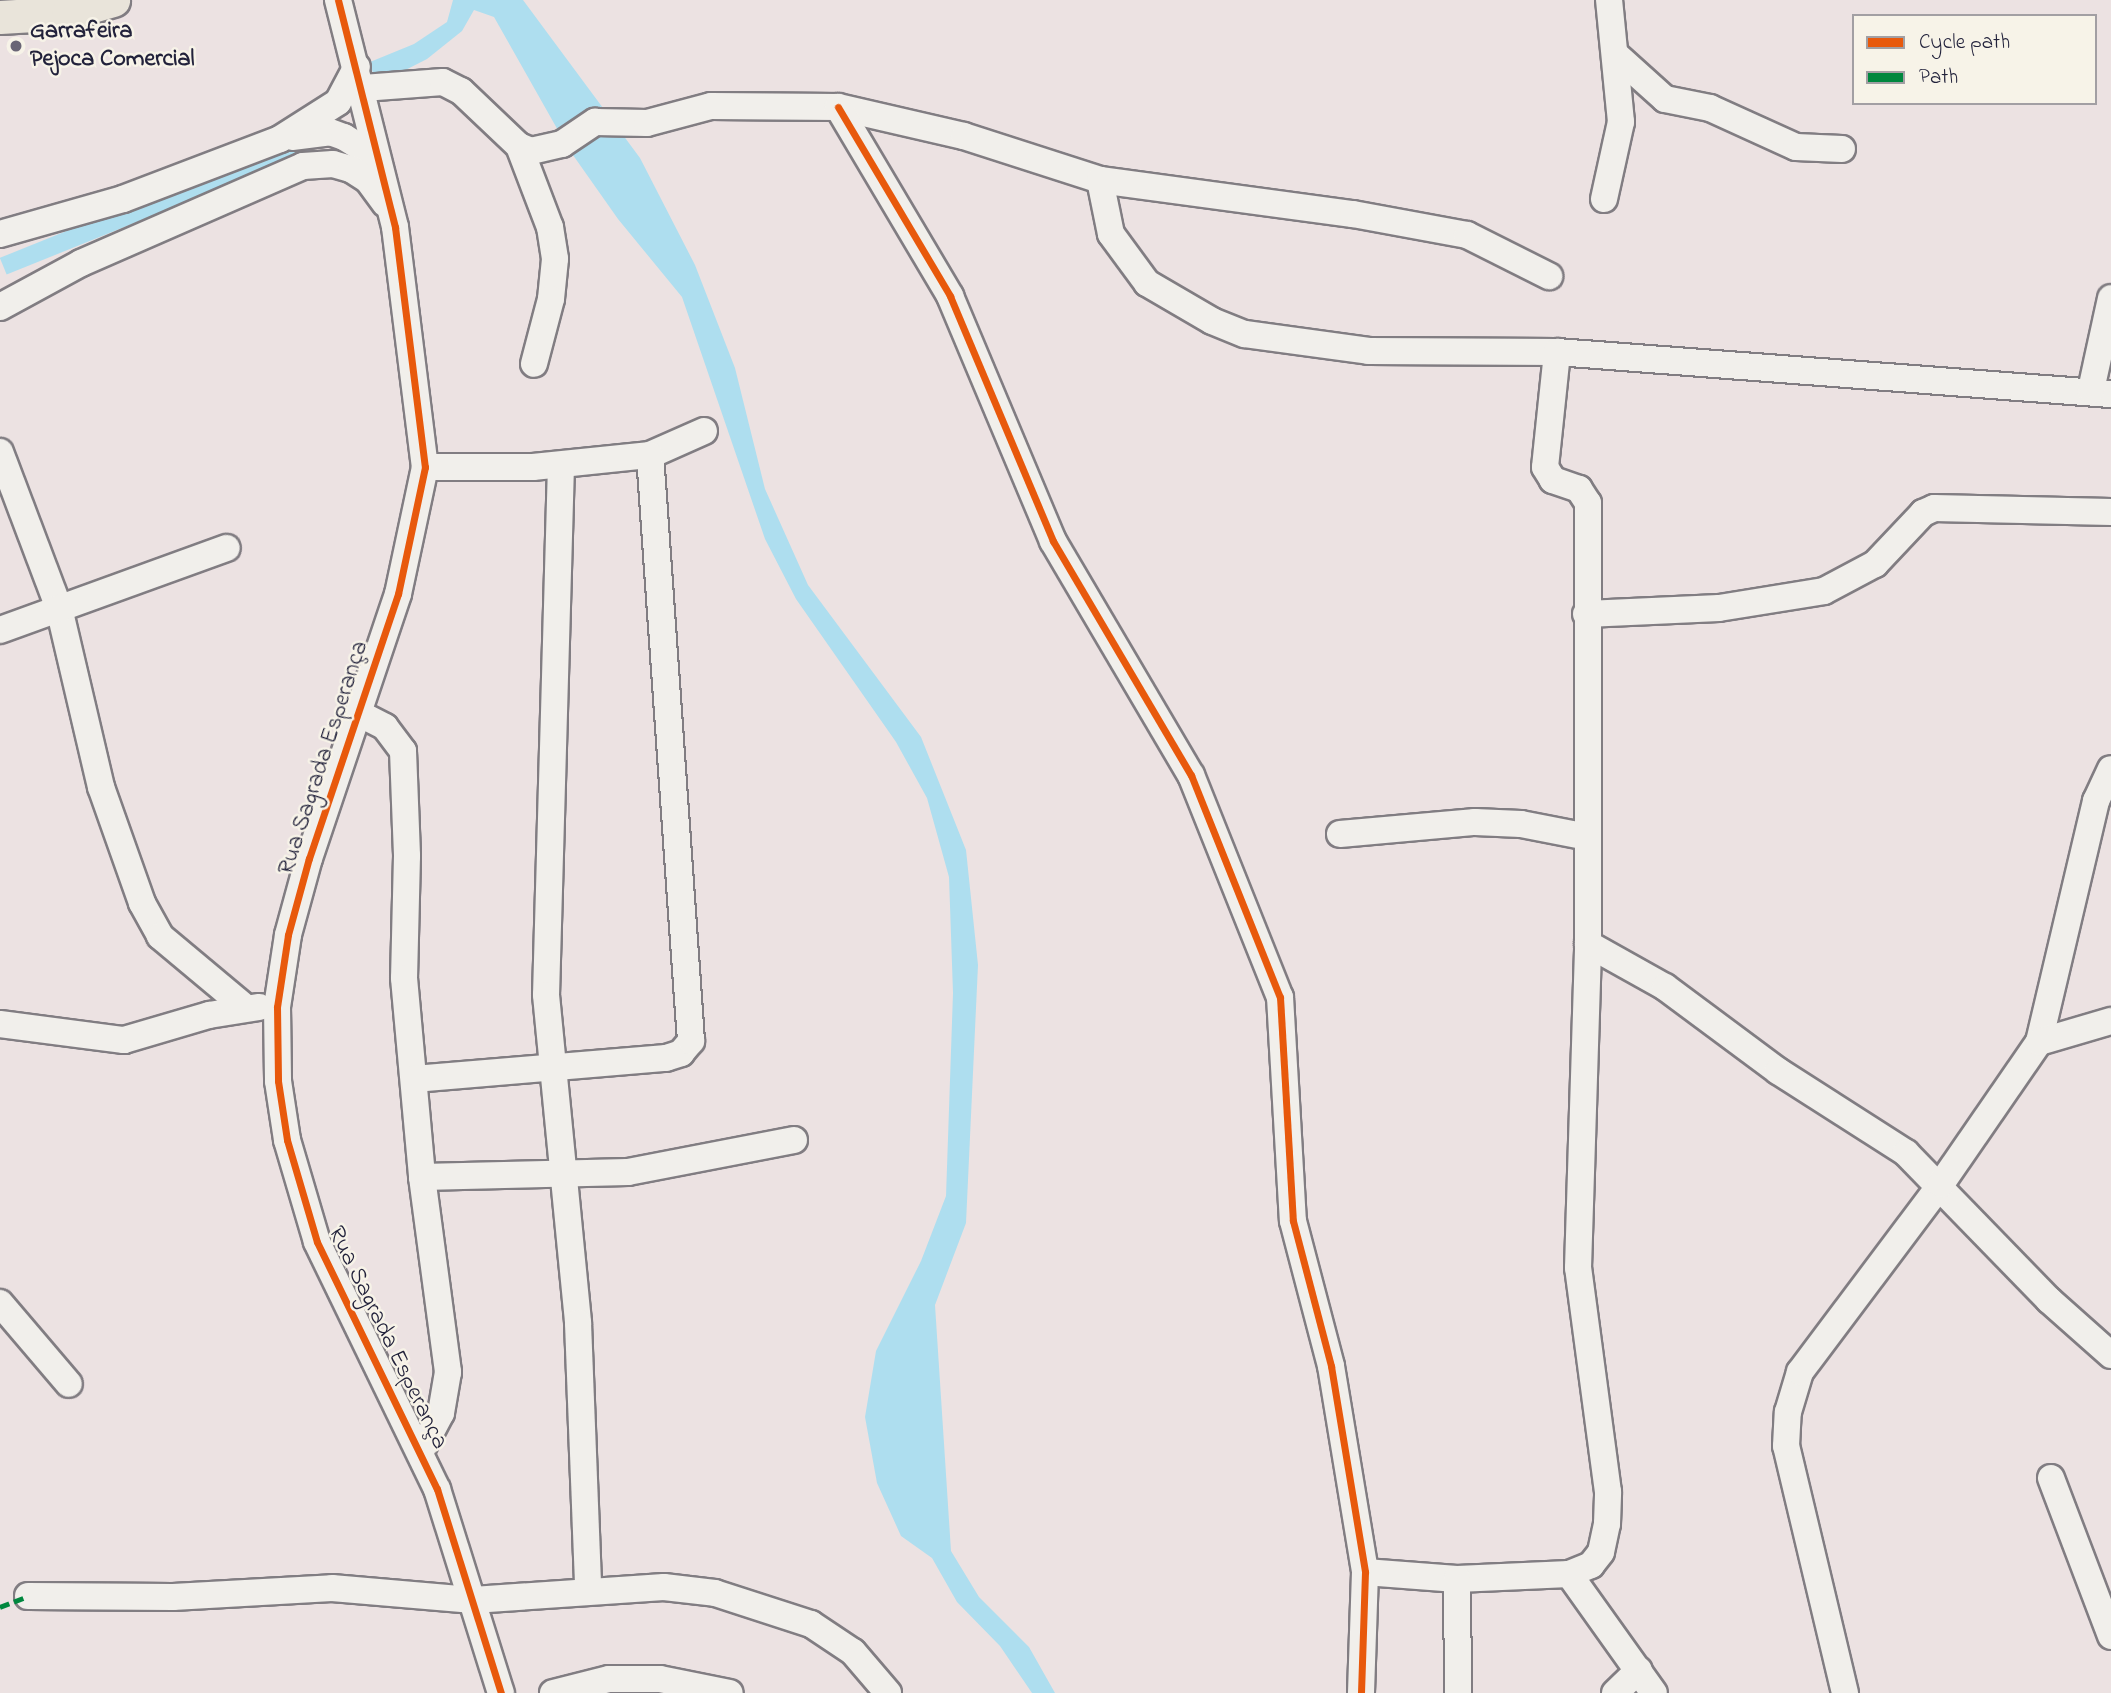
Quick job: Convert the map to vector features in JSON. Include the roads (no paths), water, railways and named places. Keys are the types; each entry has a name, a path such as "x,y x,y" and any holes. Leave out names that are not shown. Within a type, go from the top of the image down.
{"main road":[{"path":"0,3 10,0"},
{"path":"0,17 68,13 113,0"}],"street":[{"path":"338,0 360,78 395,227"},
{"path":"345,27 349,0"},
{"path":"1604,199 1621,122 1609,0"},
{"path":"1616,55 1665,99 1710,108 1796,146 1842,149"},
{"path":"0,234 123,199 280,139 338,102 360,78"},
{"path":"360,78 443,82 461,91 519,146 531,151 618,121 647,123 711,106 838,107 964,136 1100,180 1353,214 1467,235 1549,276"},
{"path":"838,107 950,296 1053,541 1191,775 1270,969 1283,1024 1293,1221 1331,1366 1365,1572 1361,1693"},
{"path":"280,139 330,132 344,137 373,160 382,178"},
{"path":"519,146 550,227 555,260 551,299 534,364"},
{"path":"0,307 81,263 303,166 333,164 368,180 381,193 395,227"},
{"path":"1100,180 1111,234 1147,283 1212,321 1245,334 1383,352 1557,352 2101,392 2111,298"},
{"name":"Rua Sagrada Esperança","path":"395,227 425,467 414,531 360,714 309,858 288,935 277,1007 278,1082 301,1192 346,1304 421,1451 473,1600 501,1693"},
{"path":"1365,1572 1457,1579 1569,1574 1591,1565 1601,1552 1608,1492 1578,1268 1588,944 1588,503 1579,489 1553,480 1545,467 1557,352"},
{"path":"425,467 561,465 650,455 704,431"},
{"path":"0,452 59,608 101,787 142,903 160,936 246,1008"},
{"path":"414,1079 666,1058 681,1053 691,1041 650,455"},
{"path":"561,465 546,995 578,1323 589,1589"},
{"path":"1586,614 1719,608 1824,591 1875,564 1923,513 1934,508 2111,512"},
{"path":"0,630 227,548"},
{"path":"360,714 385,727 403,751 407,856 404,978 422,1177 448,1372 441,1413 421,1451"},
{"path":"1845,1693 1786,1446 1788,1412 1800,1372 1941,1184 2039,1042 2096,801 2111,769"},
{"path":"1340,834 1475,822 1521,824 1588,837"},
{"path":"1588,944 1665,987 1778,1071 1906,1153 1941,1184 2049,1300 2111,1355"},
{"path":"0,1024 124,1040 246,1008 277,1007"},
{"path":"2039,1042 2111,1021"},
{"path":"422,1177 565,1177 628,1172 794,1140"},
{"path":"0,1303 69,1384"},
{"path":"2051,1478 2111,1636"},
{"path":"1569,1574 1654,1693"},
{"path":"1457,1579 1458,1693"},
{"path":"28,1596 173,1597 332,1588 473,1600 589,1589 664,1587 715,1593 811,1624 853,1652 888,1693"},
{"path":"1615,1693 1639,1670"},
{"path":"552,1693 609,1679 660,1679 730,1693"}],"water":[{"path":"453,0 523,0 640,158 695,265 735,368 765,489 808,585 921,737 966,850 978,965 966,1223 935,1305 951,1551 979,1597 1029,1647 1055,1693 1032,1693 1000,1646 957,1602 932,1558 901,1536 877,1483 865,1417 876,1351 921,1261 946,1196 953,993 949,877 927,798 896,742 796,599 765,539 682,297 618,219 568,148 494,17 474,10 462,31 427,59 376,85 370,62 414,44 447,22"},
{"path":"304,135 311,152 7,275 0,258"}],"place":[{"name":"Garrafeira Pejoca Comercial","path":"16,46"}]}
